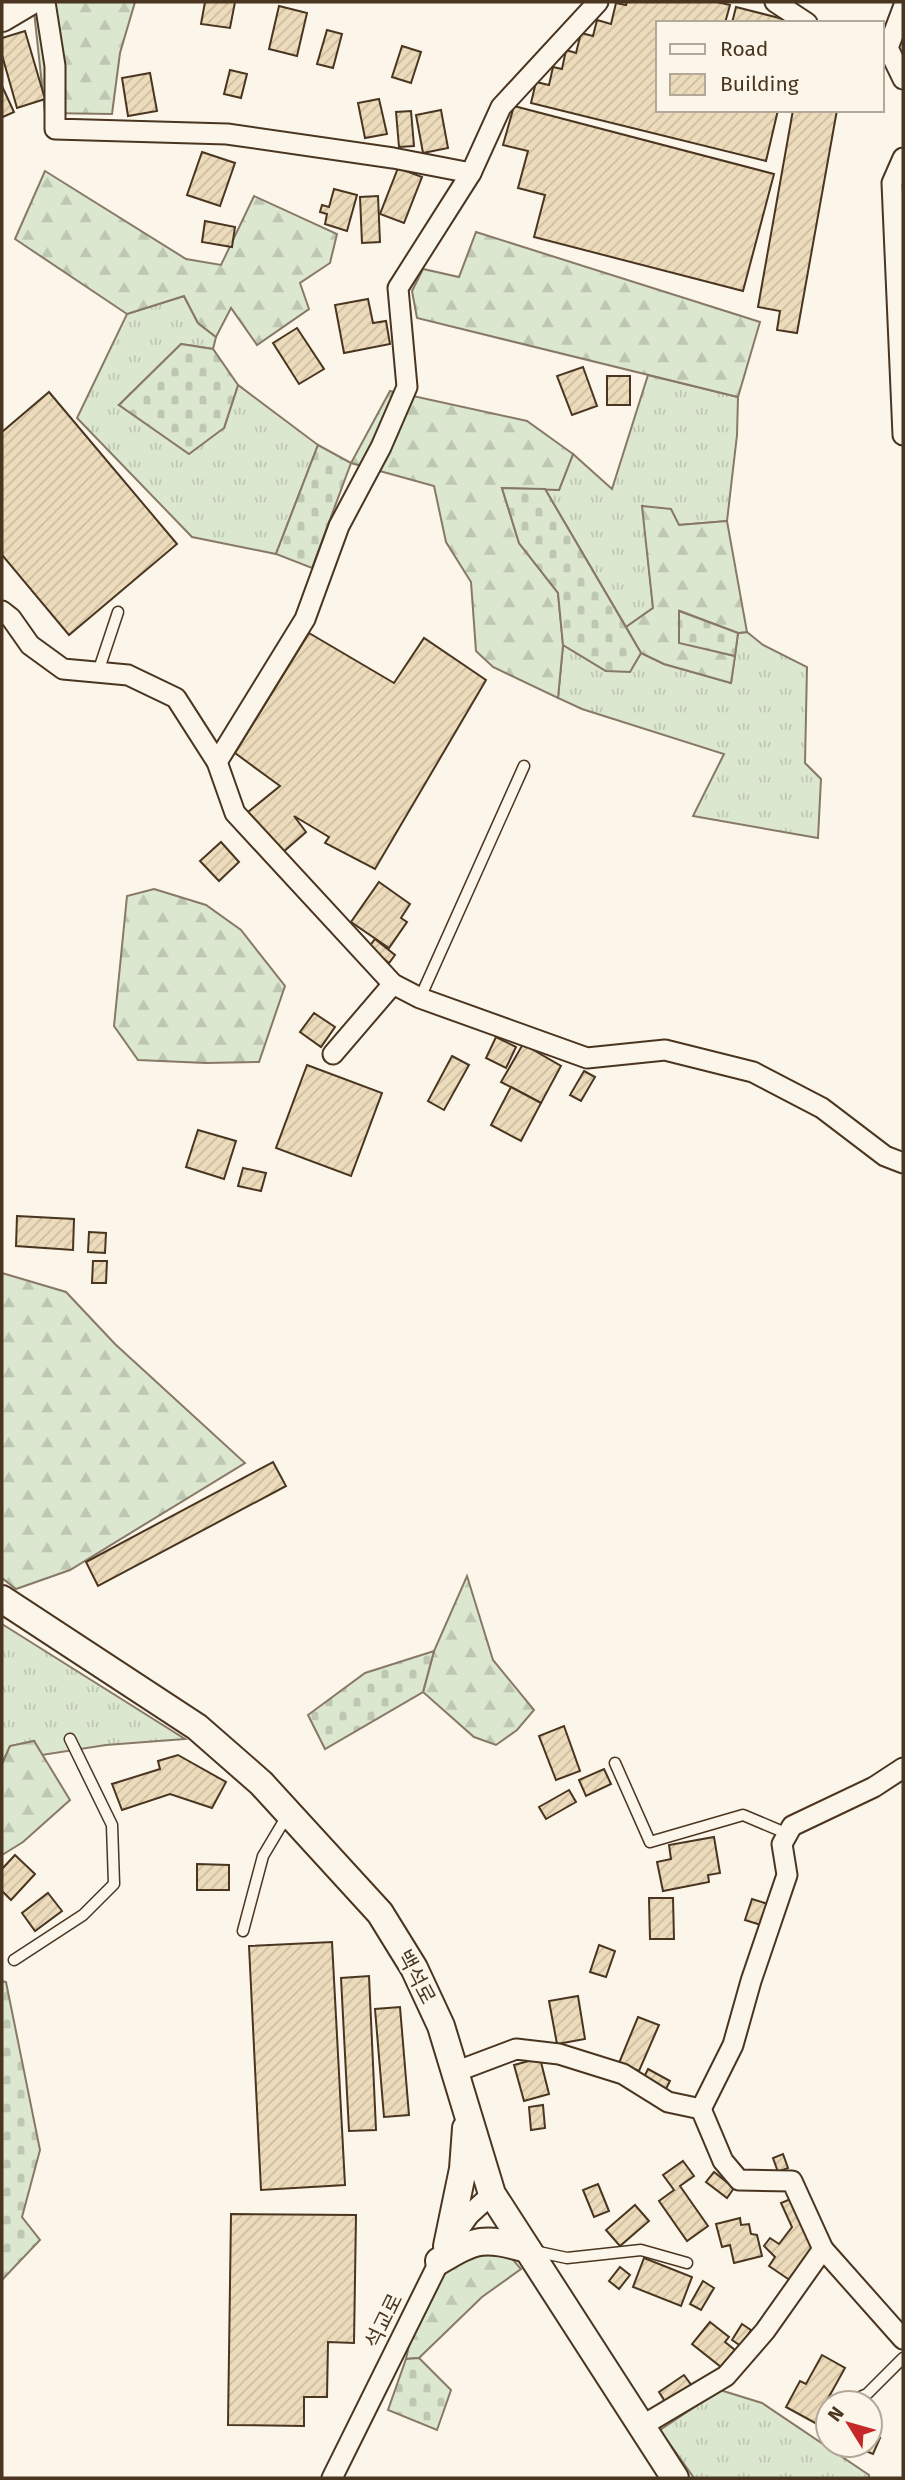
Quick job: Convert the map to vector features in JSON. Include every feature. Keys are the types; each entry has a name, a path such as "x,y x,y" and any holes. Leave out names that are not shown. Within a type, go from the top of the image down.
{"street":[{"path":"2,18 29,2"},
{"path":"45,2 55,66 55,129 227,134 393,158 471,173"},
{"path":"217,762 306,619 339,526 381,447 407,387 398,288 471,173 501,107 598,2"},
{"path":"775,2 804,21"},
{"path":"885,48 903,8"},
{"path":"885,48 903,33"},
{"path":"885,48 903,79"},
{"path":"903,158 892,183 903,435"},
{"path":"2,611 11,618 30,645 63,669 128,675 176,698 217,762 235,813 393,984 420,998 587,1058 665,1050 752,1072 822,1108 885,1156 903,1163"},
{"path":"333,1054 393,984"},
{"name":"백석로","path":"2,1600 197,1727 261,1783 380,1913 414,1968 441,2026 492,2194 675,2478"},
{"path":"903,1768 874,1787 792,1826 782,1844 787,1875 751,1981 733,2045 701,2109 723,2161 739,2180 792,2181 823,2249 903,2339"},
{"path":"455,2072 516,2049 559,2054 623,2074 668,2102 701,2109"},
{"path":"443,2254 466,2150 466,2109"},
{"name":"석교로","path":"332,2478 443,2254 469,2215 492,2194"},
{"path":"443,2254 487,2240 527,2249"},
{"path":"640,2427 726,2376 765,2331 823,2249"}],"lane":[{"path":"98,672 118,612"},
{"path":"420,998 524,766"},
{"path":"14,1961 83,1914 114,1884 112,1825 70,1739"},
{"path":"615,1763 650,1842 743,1815 788,1834"},
{"path":"243,1931 263,1856 288,1814"},
{"path":"527,2249 567,2258 641,2250 687,2263"},
{"path":"872,2389 903,2358"}],"green space":[{"path":"33,2 135,2 120,53 112,114 45,113"},
{"path":"45,171 186,259 221,265 254,196 337,234 330,263 300,283 309,309 257,345 231,308 216,337 198,323 184,296 127,314 15,239"},
{"path":"476,232 760,322 738,397 417,318 412,291 423,269 459,277"},
{"path":"184,296 198,323 216,337 213,349 181,344 119,405 224,428 238,385 318,445 276,554 192,537 77,418 127,314"},
{"path":"181,344 213,349 238,385 224,428 189,454 119,405"},
{"path":"648,375 738,397 737,435 727,521 679,525 643,506 653,608 626,627 545,489 559,490 573,454 612,489"},
{"path":"390,391 527,421 573,454 559,490 502,488 519,543 558,593 563,645 558,698 493,667 476,651 471,582 446,542 434,486 351,463"},
{"path":"318,445 351,463 312,568 276,554"},
{"path":"502,488 545,489 641,653 630,672 606,671 563,645 558,593 519,543"},
{"path":"642,506 671,509 679,525 727,521 747,632 738,633 680,611 679,642 735,656 731,683 664,664 641,653 626,627 653,608"},
{"path":"679,611 738,633 735,656 679,643"},
{"path":"747,632 763,645 807,667 805,763 821,779 818,838 693,816 724,754 582,709 558,698 563,645 606,671 630,671 641,653 664,664 731,683 738,633"},
{"path":"154,889 206,905 241,930 285,986 259,1062 138,1060 114,1026 127,896"},
{"path":"2,1273 66,1292 115,1344 245,1463 70,1570 16,1589 2,1578"},
{"path":"467,1576 493,1660 534,1710 517,1730 496,1745 474,1737 423,1692 434,1651"},
{"path":"2,1624 185,1739 106,1745 42,1755 34,1741 10,1746 2,1764"},
{"path":"434,1651 423,1692 325,1749 308,1715 365,1673"},
{"path":"34,1741 70,1800 23,1842 2,1855 2,1764 10,1746"},
{"path":"2,1981 6,1982 40,2150 22,2217 40,2240 2,2280"},
{"path":"482,2248 508,2254 521,2269 482,2297 419,2358 406,2359 409,2345 443,2266"},
{"path":"419,2358 451,2390 437,2430 388,2410 406,2359"},
{"path":"720,2390 762,2403 814,2438 814,2459 845,2459 869,2475 869,2478 694,2478 660,2430"}],"building":[{"path":"205,2 235,2 230,28 201,24"},
{"path":"627,2 717,2 730,5 726,21 656,21 656,112 778,112 766,161 531,103 536,82 549,85 553,67 562,69 566,50 576,53 581,33 593,36 597,20 611,24 616,3 626,5"},
{"path":"279,6 307,13 297,56 269,49"},
{"path":"736,7 791,21 732,21"},
{"path":"327,30 342,34 333,68 317,64"},
{"path":"25,31 45,99 17,108 2,55 2,38"},
{"path":"402,46 421,52 411,83 392,77"},
{"path":"230,70 247,74 241,98 224,94"},
{"path":"150,73 157,111 128,116 122,78"},
{"path":"2,86 14,112 3,117 2,115"},
{"path":"379,99 387,134 365,138 358,103"},
{"path":"514,106 774,174 743,291 534,237 545,195 518,188 528,151 503,145"},
{"path":"441,110 448,148 423,153 416,115"},
{"path":"411,111 414,146 399,147 396,112"},
{"path":"793,112 837,112 797,333 777,330 780,311 758,307"},
{"path":"202,152 235,163 220,206 187,195"},
{"path":"398,168 422,177 404,223 380,214"},
{"path":"334,189 357,195 347,231 325,224 327,214 320,212 322,205 329,207"},
{"path":"378,196 380,242 362,243 360,197"},
{"path":"205,221 235,227 232,247 202,242"},
{"path":"368,299 373,323 386,321 390,344 344,353 335,305"},
{"path":"297,328 324,369 299,384 273,343"},
{"path":"583,367 597,406 572,415 557,376"},
{"path":"607,376 630,376 630,405 607,405"},
{"path":"49,392 177,544 69,635 2,555 2,432"},
{"path":"309,633 394,683 424,638 486,680 375,869 325,843 329,837 294,816 306,832 282,853 248,812 280,786 235,753"},
{"path":"221,842 239,862 219,881 200,861"},
{"path":"379,882 410,904 401,918 407,922 389,948 351,922"},
{"path":"375,939 395,955 389,963 369,947"},
{"path":"314,1013 335,1027 321,1047 300,1032"},
{"path":"496,1037 516,1047 506,1068 486,1058"},
{"path":"523,1044 561,1066 541,1103 501,1082"},
{"path":"452,1056 469,1065 444,1110 428,1101"},
{"path":"307,1065 382,1093 351,1176 276,1148"},
{"path":"584,1071 595,1077 581,1101 570,1095"},
{"path":"511,1087 541,1103 521,1141 491,1125"},
{"path":"198,1130 236,1141 224,1179 186,1167"},
{"path":"243,1168 266,1173 261,1191 238,1186"},
{"path":"17,1216 74,1219 73,1250 16,1246"},
{"path":"89,1232 106,1233 105,1253 88,1252"},
{"path":"93,1261 107,1261 106,1283 92,1283"},
{"path":"273,1462 286,1486 98,1586 86,1562"},
{"path":"564,1726 580,1771 556,1780 539,1736"},
{"path":"178,1755 226,1782 212,1808 170,1794 122,1810 112,1784 160,1769 158,1761"},
{"path":"604,1769 611,1784 586,1796 579,1780"},
{"path":"569,1790 576,1802 546,1819 539,1807"},
{"path":"714,1837 720,1873 708,1875 709,1882 663,1891 657,1862 671,1859 669,1845"},
{"path":"15,1855 35,1874 11,1900 2,1891 2,1869"},
{"path":"197,1864 229,1865 229,1890 197,1890"},
{"path":"48,1893 62,1911 35,1931 22,1913"},
{"path":"649,1898 673,1898 674,1939 650,1939"},
{"path":"752,1899 768,1904 761,1925 745,1920"},
{"path":"332,1942 345,2185 261,2190 249,1946"},
{"path":"599,1945 615,1951 606,1977 590,1972"},
{"path":"369,1976 376,2130 349,2131 341,1978"},
{"path":"578,1996 585,2039 557,2044 549,2001"},
{"path":"400,2007 409,2115 384,2117 375,2009"},
{"path":"638,2017 659,2025 639,2071 619,2063"},
{"path":"540,2058 549,2094 524,2101 514,2065"},
{"path":"648,2069 670,2081 665,2091 643,2079"},
{"path":"543,2105 545,2128 531,2130 529,2107"},
{"path":"783,2154 788,2168 778,2172 773,2158"},
{"path":"683,2161 694,2176 680,2186 708,2226 687,2241 659,2201 674,2190 663,2175"},
{"path":"714,2172 734,2188 727,2198 706,2182"},
{"path":"598,2184 609,2211 594,2217 583,2190"},
{"path":"793,2198 816,2248 791,2281 769,2266 775,2257 764,2246 770,2238 779,2244 792,2227 781,2203"},
{"path":"635,2205 649,2221 620,2246 606,2230"},
{"path":"231,2214 356,2215 354,2343 328,2342 327,2397 304,2397 304,2426 228,2425"},
{"path":"740,2218 741,2225 749,2224 751,2234 757,2235 762,2256 734,2263 730,2245 722,2247 716,2224"},
{"path":"644,2258 692,2277 681,2306 633,2287"},
{"path":"620,2267 630,2275 619,2289 609,2281"},
{"path":"703,2281 714,2288 701,2310 690,2304"},
{"path":"710,2322 729,2337 725,2342 735,2350 721,2367 692,2344"},
{"path":"742,2324 751,2330 741,2346 732,2340"},
{"path":"822,2355 845,2368 833,2389 814,2389 814,2422 786,2407 800,2381 806,2384"},
{"path":"684,2375 692,2386 666,2403 659,2392"}]}
